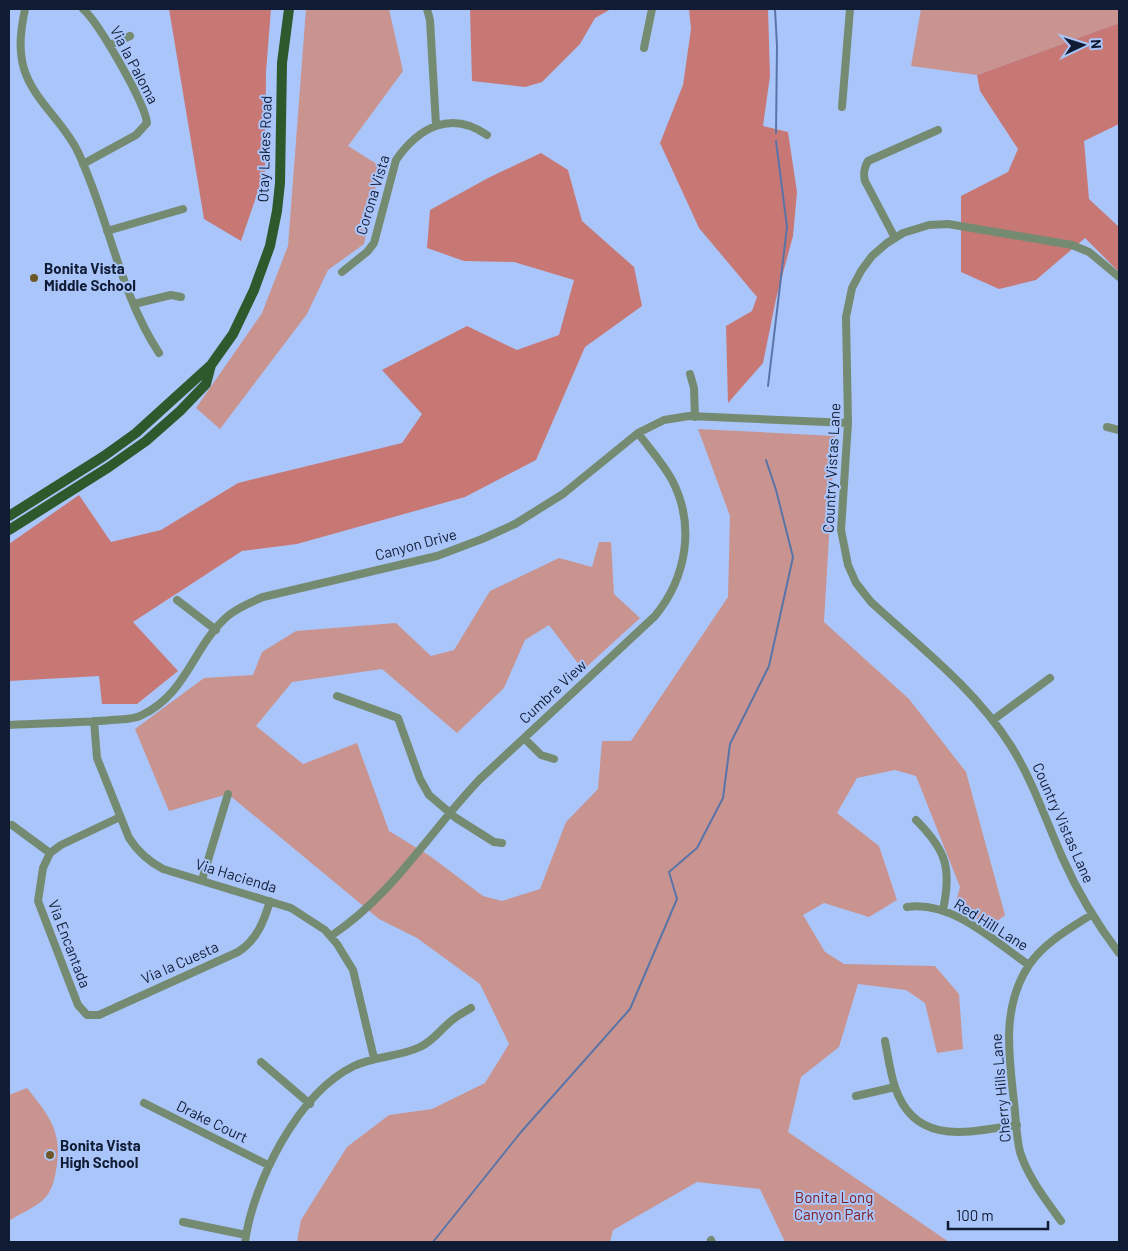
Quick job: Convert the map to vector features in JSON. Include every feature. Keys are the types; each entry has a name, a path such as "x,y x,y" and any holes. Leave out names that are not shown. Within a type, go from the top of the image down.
{"main road":[{"name":"Otay Lakes Road","path":"9,516 104,456 136,433 211,365 233,334 254,290 270,246 275,220 280,183 282,63 288,9"},
{"name":"Otay Lakes Road","path":"9,530 109,467 146,441 206,384 211,365"}],"street":[{"path":"25,9 20,46 25,71 36,93 77,150 143,327 159,353"},
{"name":"Via la Paloma","path":"83,9 94,19 110,44 147,123 136,135 83,164"},
{"path":"427,9 430,20 436,125"},
{"path":"644,48 652,9"},
{"path":"842,107 850,9"},
{"path":"110,44 130,36"},
{"name":"Corona Vista","path":"342,272 367,252 374,243 396,160 404,148 427,129 436,125 458,122 475,126 487,135"},
{"path":"895,238 865,181 863,173 866,165 868,161 938,130"},
{"path":"107,231 183,209"},
{"name":"Country Vistas Lane","path":"1119,277 1089,252 1072,245 948,224 920,227 895,238 879,249 866,263 856,280 849,298 846,317 848,423 841,530 845,557 852,574 871,602 960,682 993,720 1019,760 1064,861 1091,915 1119,953"},
{"path":"134,304 171,296 181,297"},
{"path":"690,374 694,388 695,416"},
{"name":"Canyon Drive","path":"9,725 133,718 160,705 180,684 216,630 228,616 242,606 263,597 437,556 504,530 563,494 638,433 664,420 695,416 848,423"},
{"path":"1107,427 1119,430"},
{"name":"Cumbre View","path":"331,936 371,904 420,852 450,813 480,779 655,616 667,600 677,581 685,546 682,509 669,475 638,433"},
{"path":"177,600 216,630"},
{"path":"993,720 1050,678"},
{"path":"337,696 398,718 420,779 429,795 450,813 494,842 502,843"},
{"name":"Via Hacienda","path":"94,721 97,758 120,817 133,844 149,862 163,869 270,900 306,915 331,936 346,956 357,982 374,1058"},
{"path":"524,738 541,755 554,759"},
{"path":"202,880 228,794"},
{"path":"12,825 50,854 82,833 120,817"},
{"path":"916,820 933,837 944,859 948,876 943,910"},
{"name":"Via Encantada","path":"50,854 43,868 38,901 78,1005"},
{"name":"Via la Cuesta","path":"78,1005 87,1015 99,1015 238,952 250,945 258,933 270,900"},
{"name":"Red Hill Lane","path":"908,907 916,906 943,910 976,929 1029,966"},
{"name":"Cherry Hills Lane","path":"1061,1221 1027,1170 1020,1151 1008,1048 1009,1024 1014,998 1029,966 1063,933 1091,915"},
{"path":"183,1222 245,1239 257,1192 268,1165 283,1139 310,1104 339,1075 374,1058 406,1053 422,1047 437,1036 454,1018 471,1008"},
{"path":"885,1042 895,1087 902,1103 913,1117 938,1132 962,1133 1017,1125"},
{"path":"261,1062 310,1104"},
{"path":"856,1096 895,1087"},
{"name":"Drake Court","path":"144,1103 268,1165"}],"green space":[{"path":"306,9 389,9 403,71 348,146 380,166 364,244 328,270 307,314 220,429 196,408 262,313 288,246"},
{"path":"921,9 1119,9 1119,23 977,75 911,66"},
{"name":"Bonita Long Canyon Park","path":"698,429 835,436 824,622 909,699 966,772 1005,915 990,927 955,905 960,887 916,776 895,770 857,778 837,813 879,846 897,900 869,917 824,903 803,915 825,952 844,964 935,966 959,994 963,1049 937,1053 925,1003 906,990 858,984 839,1047 801,1077 788,1132 949,1242 785,1242 760,1189 697,1182 613,1230 610,1242 297,1242 301,1220 347,1147 389,1115 432,1109 485,1083 509,1044 480,984 417,938 379,919 228,794 169,811 135,729 204,678 253,675 262,652 296,631 396,623 431,656 454,650 490,591 559,558 592,567 599,542 611,542 614,594 640,618 583,670 549,625 525,640 504,688 457,733 382,669 292,682 256,726 303,764 357,743 389,831 430,856 483,896 502,901 540,889 566,822 598,789 602,741 631,741 728,597 730,516"},
{"path":"27,1088 53,1126 58,1146 58,1157 52,1187 45,1198 34,1207 9,1221 9,1095"}],"shaded area":[{"path":"169,9 271,9 266,72 265,171 241,241 204,219"},
{"path":"470,9 611,9 595,18 580,44 542,82 525,87 472,81"},
{"path":"689,9 768,9 770,76 763,126 788,132 797,192 793,236 776,299 763,363 728,403 726,326 752,311 757,297 699,228 660,143 683,85 691,29"},
{"path":"1119,23 1119,124 1084,141 1089,199 1119,227 1119,272 1085,238 1036,280 999,289 961,272 961,196 1008,172 1018,149 980,91 977,75"},
{"path":"541,153 568,170 582,221 634,267 642,306 585,347 536,460 465,497 297,544 242,551 133,622 178,671 137,704 102,704 99,676 9,681 9,544 79,495 111,542 161,530 238,483 402,443 422,414 382,370 467,326 517,350 559,335 574,280 514,262 464,261 427,248 430,210 488,178"}],"waterway":[{"path":"775,9 777,46 776,133"},
{"path":"768,386 787,227 776,141"},
{"path":"433,1242 521,1132 630,1009 677,899 669,872 697,848 723,798 730,744 769,666 793,557 776,490 766,460"}],"place":[{"name":"Bonita Vista Middle School","path":"34,278"},
{"name":"Bonita Vista High School","path":"50,1155"}]}
